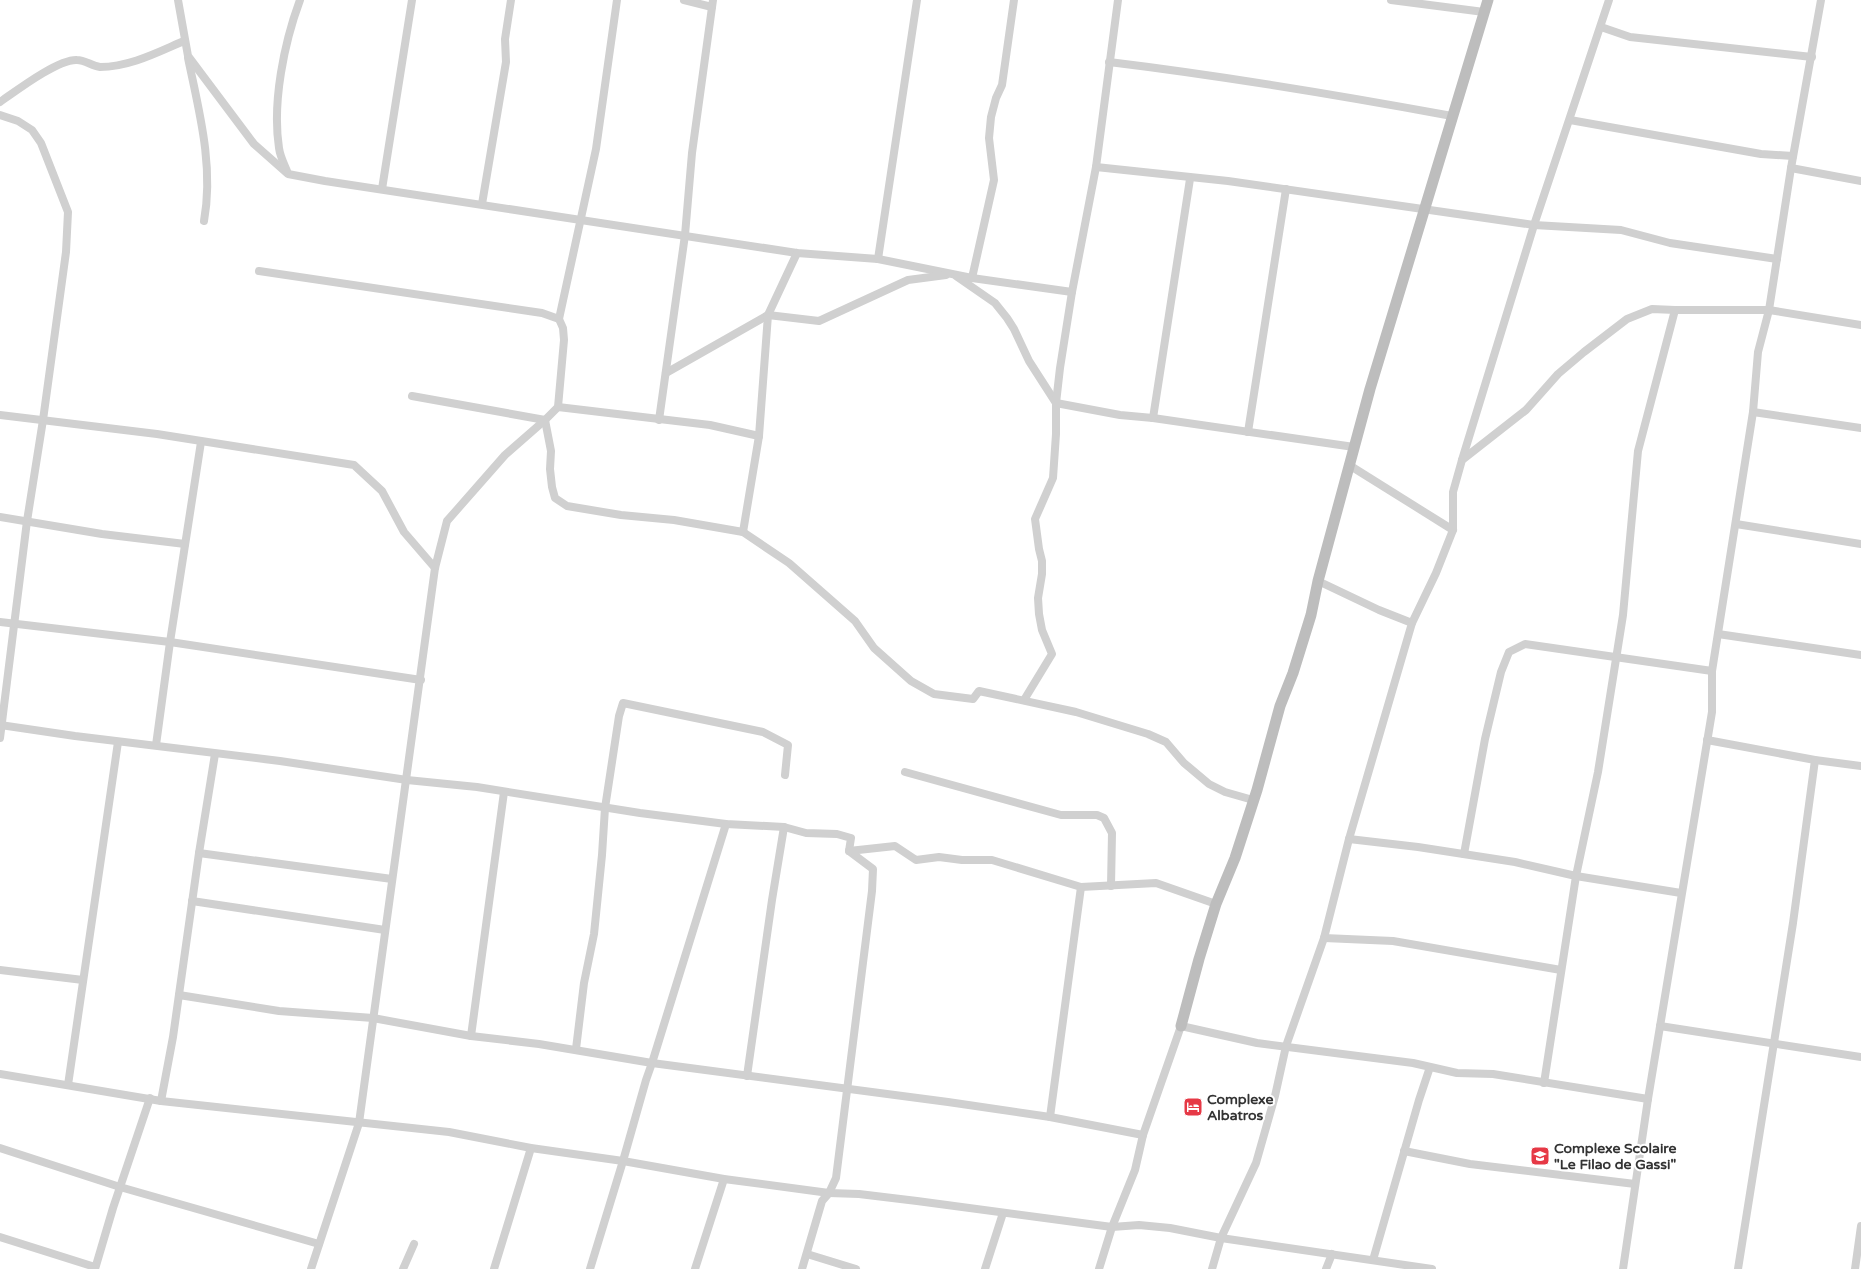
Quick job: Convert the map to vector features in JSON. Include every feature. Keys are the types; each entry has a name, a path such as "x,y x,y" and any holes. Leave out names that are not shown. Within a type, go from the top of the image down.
{"street":[{"path":"178,0 184,41 205,149 208,181 204,221"},
{"path":"288,174 279,150 276,123 288,38 300,0"},
{"path":"382,190 412,0"},
{"path":"482,204 506,62 505,39 511,0"},
{"path":"311,1269 359,1123 421,680 435,568 447,522 504,455 546,420 558,407 564,340 563,328 559,319 596,150 617,0"},
{"path":"659,420 685,235 692,152 713,4 684,0"},
{"path":"878,259 917,0"},
{"path":"972,278 994,180 989,138 996,98 1002,85 1014,0"},
{"path":"1024,700 1052,654 1042,630 1039,614 1038,598 1042,574 1042,561 1035,519 1053,478 1056,434 1056,403 1072,292 1096,167 1118,0"},
{"path":"1391,0 1484,12"},
{"path":"1099,1269 1112,1227 1135,1170 1143,1135 1181,1026 1216,904 1235,858 1280,706 1293,672 1311,615 1318,581 1370,389 1423,210 1488,0"},
{"path":"1212,1269 1221,1238 1256,1163 1275,1096 1286,1046 1324,938 1349,839 1412,623 1436,573 1453,530 1454,492 1493,354 1534,225 1609,0"},
{"path":"1624,1269 1648,1099 1712,712 1712,671 1753,412 1758,352 1769,310 1791,168 1822,0"},
{"path":"1601,27 1637,38 1812,57"},
{"path":"0,102 56,66 77,60 98,67 115,66 139,59 184,41"},
{"path":"188,56 254,144 288,174 382,190 797,253 878,259 972,278 1072,292"},
{"path":"1109,62 1255,82 1452,116"},
{"path":"0,115 18,121 32,130 41,144 68,212 66,252 43,420 27,521 0,738"},
{"path":"1570,120 1761,154 1794,156"},
{"path":"1096,167 1190,179 1228,181 1534,225 1622,230 1670,243 1777,258"},
{"path":"1791,168 1861,181"},
{"path":"1153,418 1190,179"},
{"path":"1248,432 1286,189"},
{"path":"743,532 759,436 768,315 797,253"},
{"path":"259,271 542,313 559,319"},
{"path":"666,373 768,315 818,321 908,280 953,274 995,303 1014,329 1029,361 1056,403 1120,415 1153,418 1354,447"},
{"path":"1462,460 1526,410 1558,374 1584,352 1627,319 1652,309 1769,310 1861,325"},
{"path":"1544,1083 1576,876 1598,772 1623,615 1638,451 1675,310"},
{"path":"412,396 546,420"},
{"path":"558,407 710,425 759,436"},
{"path":"1753,412 1861,428"},
{"path":"0,415 201,442 354,465 382,491 404,532 435,568"},
{"path":"546,420 551,451 550,469 552,487 555,498 567,506 621,515 674,520 743,532 789,563 855,621 874,648 911,681 934,694 973,699 979,691 1076,712 1148,734 1166,742 1184,763 1209,784 1225,792 1253,800"},
{"path":"156,745 170,642 201,442"},
{"path":"1349,465 1453,530"},
{"path":"0,516 102,534 185,544"},
{"path":"1736,524 1861,544"},
{"path":"1318,581 1379,610 1412,623"},
{"path":"0,622 170,642 421,680"},
{"path":"1718,634 1861,655"},
{"path":"1464,854 1485,739 1501,672 1509,652 1525,644 1712,671"},
{"path":"576,1050 584,983 594,934 605,808 619,716 623,703 763,732 788,745 785,775"},
{"path":"1,725 118,742 156,745 215,754 280,761 407,780 477,787 605,808 726,824 784,827 806,833 837,834 851,838 849,851"},
{"path":"1707,740 1815,760 1861,766"},
{"path":"68,1085 118,742"},
{"path":"161,1101 179,995 198,853 215,754"},
{"path":"1738,1269 1794,915 1815,760"},
{"path":"905,772 1061,815 1097,815 1104,818 1112,833 1112,886"},
{"path":"472,1036 504,792"},
{"path":"590,1269 624,1161 646,1080 726,824"},
{"path":"747,1076 784,827"},
{"path":"1349,839 1515,862 1576,876 1681,893"},
{"path":"849,851 895,846 916,860 939,857 962,860 992,860 1081,887 1156,883 1216,904"},
{"path":"802,1269 822,1201 829,1193 836,1178 872,891 873,868 849,851"},
{"path":"198,853 392,879"},
{"path":"1050,1116 1081,887"},
{"path":"192,901 385,930"},
{"path":"1324,938 1393,941 1561,970"},
{"path":"0,970 83,980"},
{"path":"179,995 279,1011 373,1018 472,1036 576,1050 652,1063 1050,1116 1143,1135"},
{"path":"1181,1026 1257,1043 1430,1067 1457,1073 1493,1074 1648,1099"},
{"path":"1660,1026 1861,1057"},
{"path":"1373,1260 1430,1067"},
{"path":"0,1074 161,1101 449,1132 531,1148 624,1161 724,1179 829,1193 881,1197 1112,1227 1139,1225 1170,1228 1221,1238 1427,1269"},
{"path":"0,1237 95,1268 150,1098"},
{"path":"0,1148 120,1187 319,1244"},
{"path":"494,1269 531,1148"},
{"path":"1404,1151 1470,1164 1635,1184"},
{"path":"695,1269 724,1179"},
{"path":"985,1269 1003,1213"},
{"path":"1855,1269 1861,1226"},
{"path":"403,1269 414,1244"},
{"path":"807,1254 856,1269"},
{"path":"1326,1269 1332,1254"}],"place":[{"name":"Complexe Albatros","path":"1193,1107"},
{"name":"Complexe Scolaire \"Le Filao de Gassi\"","path":"1540,1156"}]}
